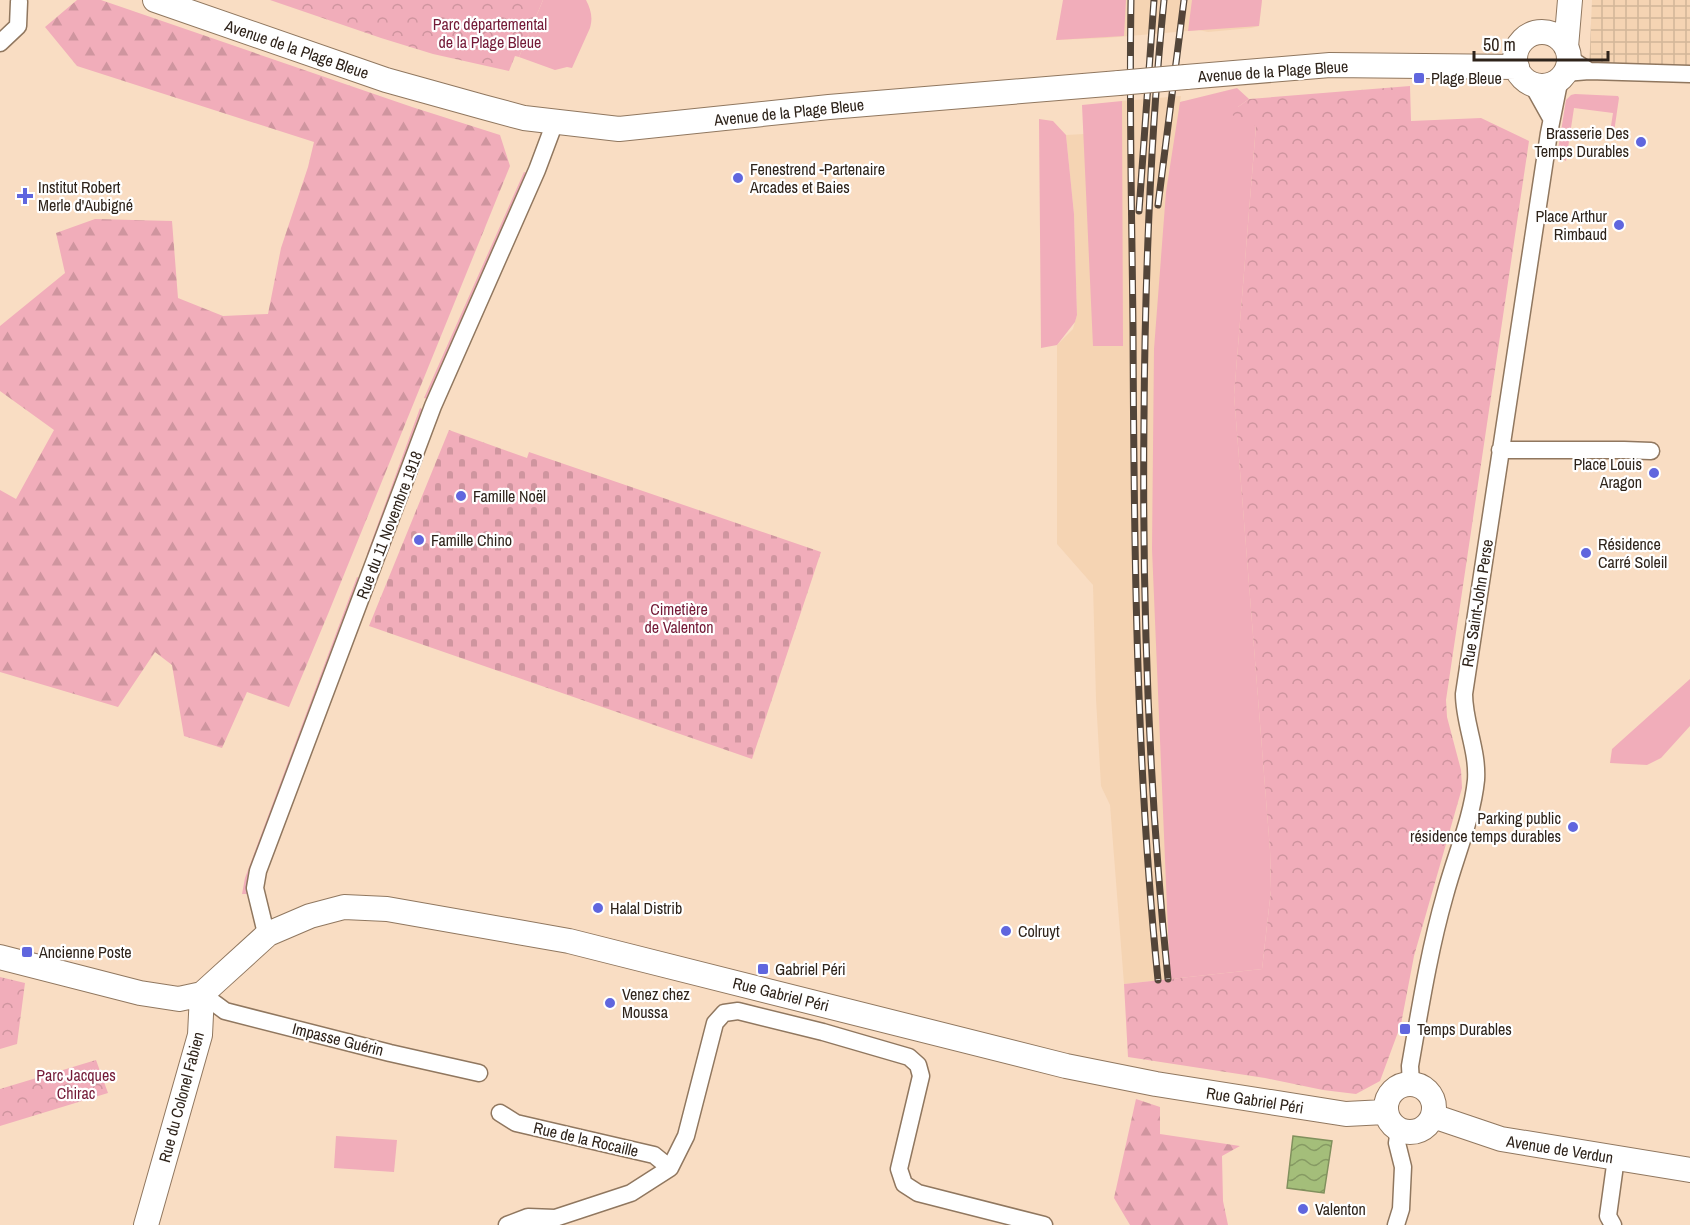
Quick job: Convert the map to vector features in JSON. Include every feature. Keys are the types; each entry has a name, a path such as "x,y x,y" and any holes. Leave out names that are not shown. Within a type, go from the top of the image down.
{"street":[{"name":"Avenue de la Plage Bleue","path":"155,0 386,80 524,118 619,129 829,106 1330,65 1522,67"},
{"path":"1542,32 1570,1"},
{"path":"1570,1 1570,65"},
{"path":"0,43 18,26 19,2"},
{"path":"1551,118 1522,67 1520,44 1533,34 1550,33 1558,37 1570,65"},
{"path":"1522,67 1548,85 1570,65 1690,74"},
{"name":"Rue Saint-John Perse","path":"1411,1084 1410,1066 1430,954 1473,798 1476,778 1475,753 1466,715 1464,694 1551,118 1570,65"},
{"name":"Rue du 11 Novembre 1918","path":"268,934 256,899 258,871 433,406 537,170 555,122"},
{"path":"1500,450 1651,452"},
{"name":"Rue Gabriel Péri","path":"202,994 268,934 310,916 344,907 387,909 569,941 1066,1066 1156,1084 1392,1121"},
{"path":"0,957 151,995 179,999 202,994"},
{"name":"Impasse Guérin","path":"202,994 225,1011 479,1073"},
{"name":"Rue du Colonel Fabien","path":"146,1225 200,1035 202,994"},
{"path":"823,1032 829,1006"},
{"path":"507,1225 528,1217 555,1218 631,1193 670,1167 686,1136 715,1023 724,1013 738,1011 823,1032 909,1057 918,1065 921,1076 899,1169 904,1184 918,1193 1044,1225"},
{"path":"1392,1121 1407,1133 1423,1129 1430,1123 1433,1116 1432,1098 1419,1086 1402,1085 1394,1089 1385,1104 1392,1121 1403,1167 1401,1209 1396,1225"},
{"name":"Rue de la Rocaille","path":"500,1113 516,1123 654,1155 670,1167"},
{"name":"Avenue de Verdun","path":"1433,1116 1501,1139 1690,1170"},
{"path":"1613,1225 1608,1216 1616,1158"}],"shaded area":[{"path":"1064,0 1262,0 1259,26 1251,28 1056,40"},
{"path":"1592,0 1690,0 1690,70 1589,71"},
{"path":"1181,96 1180,102 1185,101 1256,125 1234,395 1270,850 1262,969 1124,984 1110,805 1101,786 1093,585 1057,544 1057,345 1073,329 1077,315 1074,214 1066,135 1084,134 1107,143 1121,143 1122,101"}],"green space":[{"path":"77,0 101,0 500,135 510,166 289,707 247,692 222,748 184,736 172,665 155,652 118,707 0,672 0,490 16,499 54,430 0,391 0,326 65,273 56,233 95,219 172,221 178,298 223,316 268,314 281,248 314,142 77,66 45,27"},
{"name":"Parc départemental de la Plage Bleue","path":"270,0 543,0 519,57 515,56 509,71 433,54"},
{"path":"543,0 586,0 588,4 591,17 590,28 572,68 555,70 519,57"},
{"path":"1063,0 1126,0 1124,36 1056,40"},
{"path":"1192,0 1262,0 1259,26 1188,31"},
{"path":"1410,86 1411,121 1481,118 1529,141 1446,700 1447,717 1461,770 1462,788 1414,956 1401,1024 1380,1081 1356,1094 1128,1057 1124,984 1262,969 1271,890 1270,850 1234,395 1256,126 1232,115 1249,99"},
{"path":"1237,88 1249,99 1238,107 1256,125 1234,395 1270,850 1271,890 1262,969 1170,979 1152,549 1154,349 1166,192 1180,102"},
{"path":"1575,94 1618,96 1619,98 1614,132 1610,132 1613,113 1574,108 1566,161 1557,156 1566,100"},
{"path":"1122,101 1123,346 1093,346 1082,105"},
{"path":"1039,119 1053,121 1066,135 1074,214 1077,315 1075,322 1057,345 1041,348"},
{"path":"524,172 529,174 430,400 424,398"},
{"path":"420,408 427,411 373,556 367,554"},
{"name":"Cimetière de Valenton","path":"449,430 527,458 529,452 821,552 752,759 369,626"},
{"path":"357,577 364,580 250,894 242,894 245,878"},
{"path":"1690,679 1690,726 1661,758 1647,765 1610,763 1612,749"},
{"name":"Parc Jacques Chirac","path":"0,977 25,983 17,1044 0,1049"},
{"name":"Parc Jacques Chirac","path":"96,1060 108,1093 0,1126 0,1089"},
{"path":"1136,1099 1160,1107 1160,1134 1240,1146 1222,1156 1223,1201 1228,1225 1130,1225 1114,1198"},
{"path":"336,1136 397,1140 394,1172 334,1168"}],"water":[{"path":"1293,1136 1332,1141 1324,1193 1287,1188"}],"railway":[{"path":"1131,0 1134,493 1138,655 1145,818 1158,980"},
{"path":"1139,211 1154,0"},
{"path":"1164,0 1149,209 1144,558 1148,699 1156,839 1168,979"},
{"path":"1158,205 1184,0"}],"place":[{"name":"Plage Bleue","path":"1419,78"},
{"name":"Brasserie Des Temps Durables","path":"1641,142"},
{"name":"Fenestrend -Partenaire Arcades et Baies","path":"738,178"},
{"name":"Institut Robert Merle d'Aubigné","path":"25,196"},
{"name":"Place Arthur Rimbaud","path":"1619,225"},
{"name":"Place Louis Aragon","path":"1654,473"},
{"name":"Famille Noël","path":"461,496"},
{"name":"Famille Chino","path":"419,540"},
{"name":"Résidence Carré Soleil","path":"1586,553"},
{"name":"Parking public résidence temps durables","path":"1573,827"},
{"name":"Halal Distrib","path":"598,908"},
{"name":"Colruyt","path":"1006,931"},
{"name":"Ancienne Poste","path":"27,952"},
{"name":"Gabriel Péri","path":"763,969"},
{"name":"Venez chez Moussa","path":"610,1003"},
{"name":"Temps Durables","path":"1405,1029"},
{"name":"Valenton","path":"1303,1209"}]}
